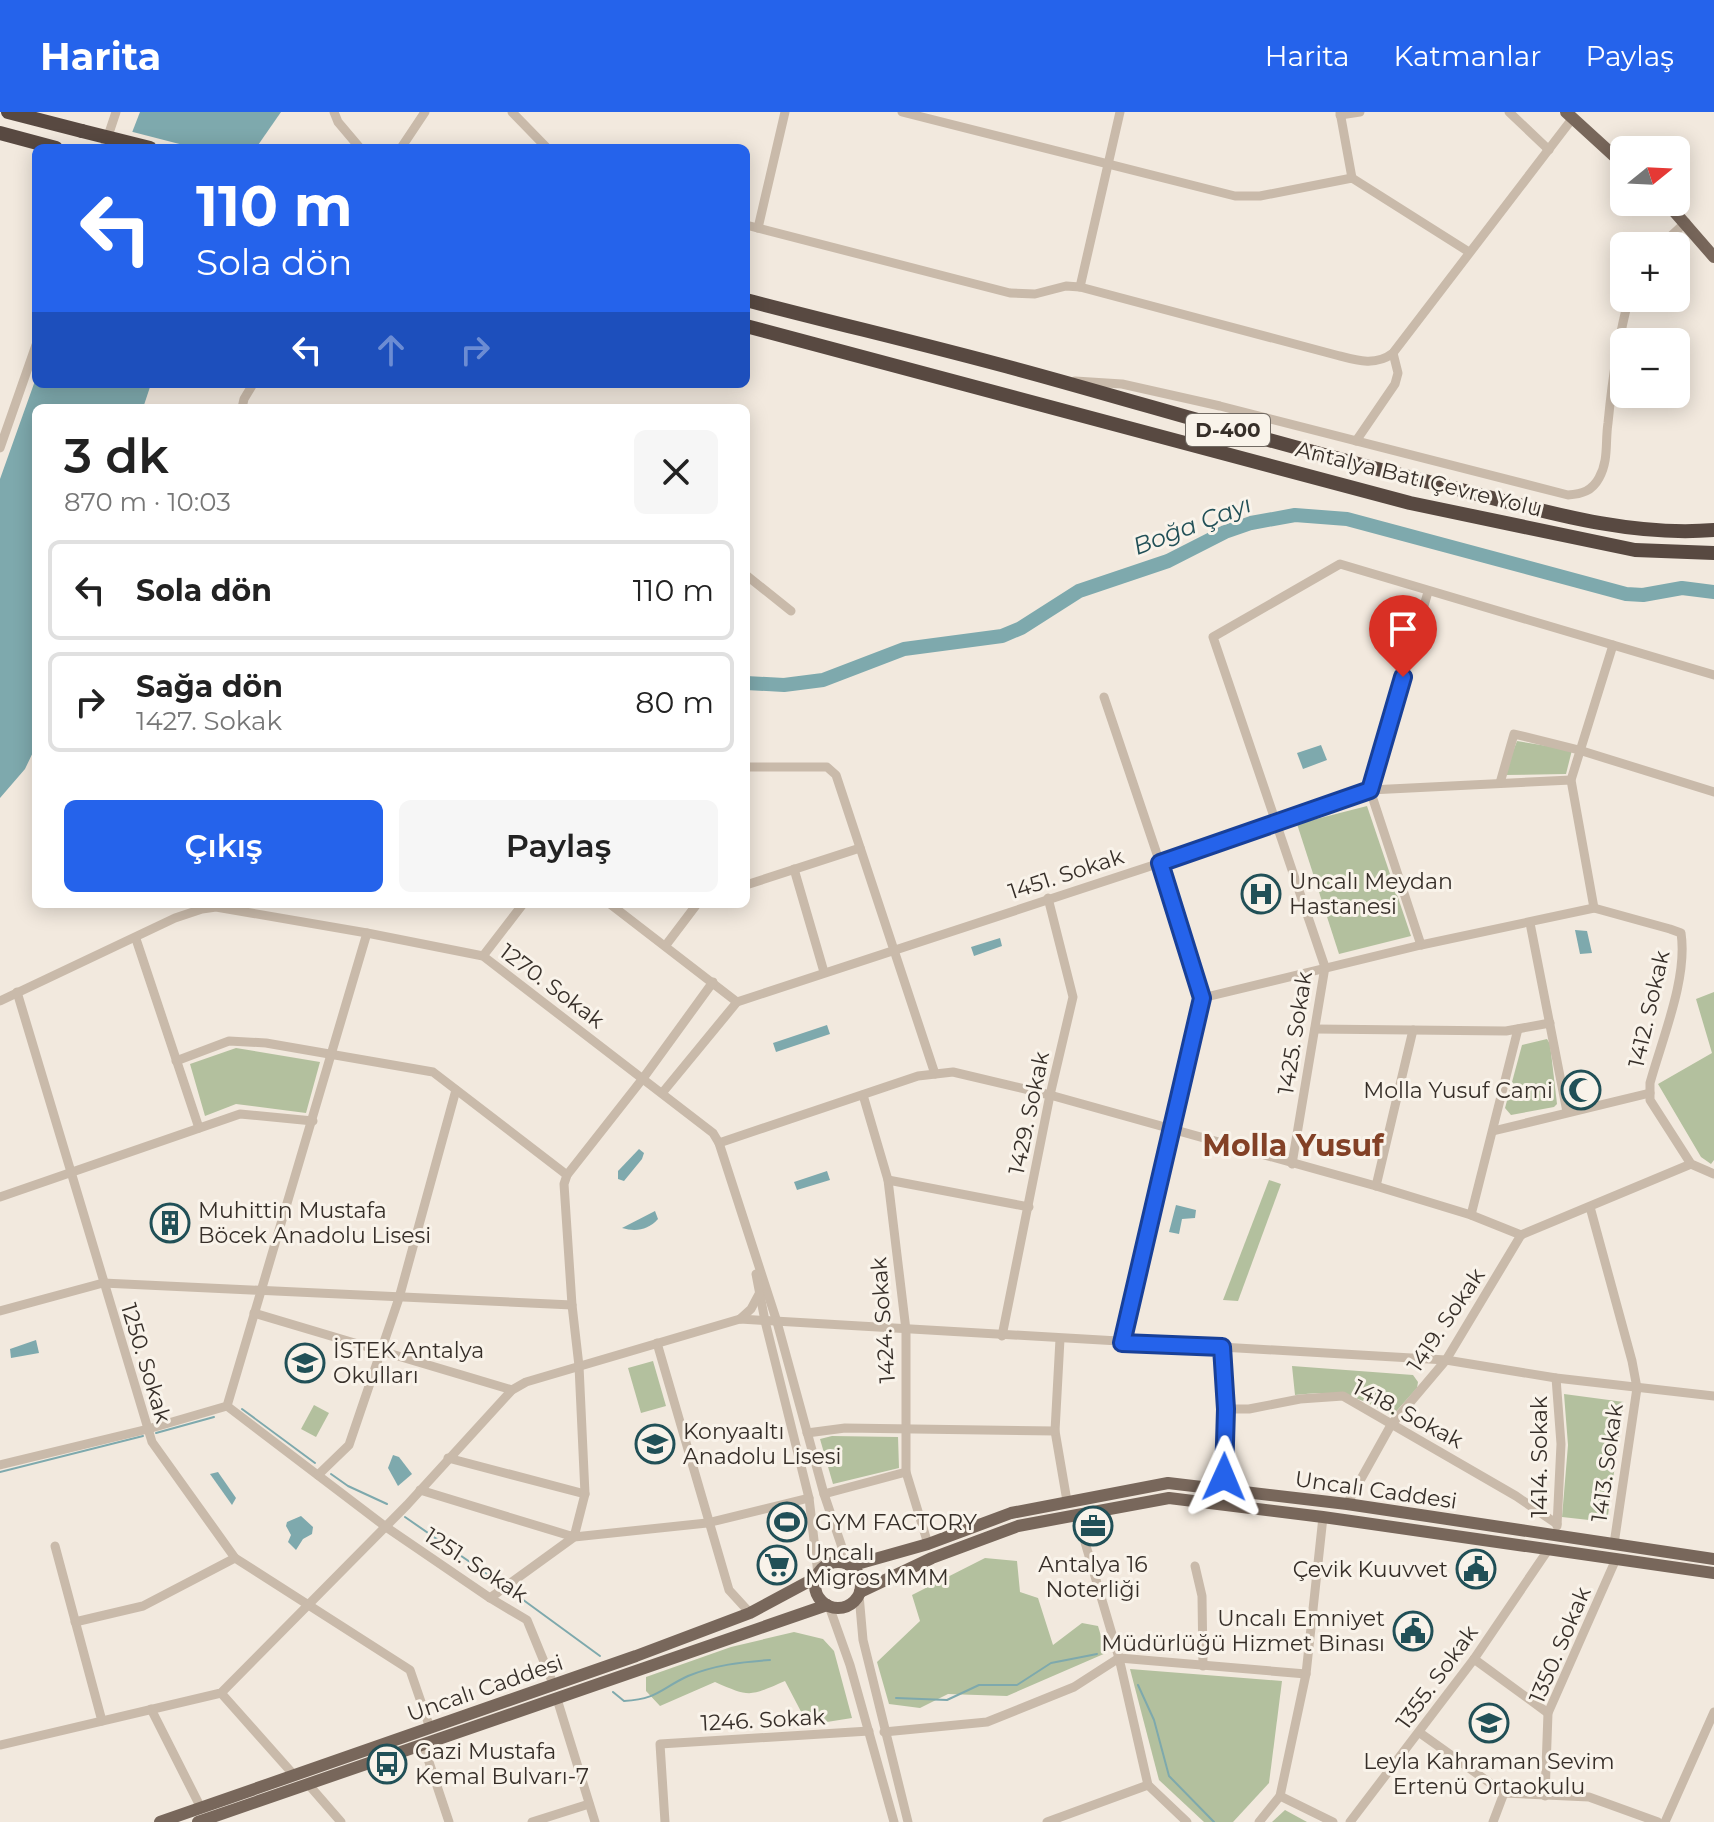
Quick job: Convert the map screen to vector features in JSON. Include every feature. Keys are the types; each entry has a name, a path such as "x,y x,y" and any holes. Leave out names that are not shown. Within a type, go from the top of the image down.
{"highway":[{"path":"8,112 134,144"},
{"path":"0,133 41,144"},
{"name":"D-400","path":"750,301 1054,379 1239,433 1564,514 1633,529 1675,532 1714,530"},
{"name":"Antalya Batı Çevre Yolu","path":"750,327 1410,503 1635,550 1714,553"}],"main road":[{"path":"1569,116 1610,153"},
{"path":"1680,216 1714,257"},
{"name":"Uncalı Caddesi","path":"849,1565 928,1544 1011,1513 1168,1483 1557,1530 1614,1544 1714,1559"},
{"name":"Uncalı Caddesi","path":"859,1594 932,1558 1018,1526 1169,1498 1714,1573"},
{"path":"829,1564 849,1565 860,1578 859,1594 844,1607 828,1606 818,1596 818,1575 829,1564"},
{"name":"Uncalı Caddesi","path":"160,1822 204,1818 423,1744 750,1613 818,1575"},
{"name":"Uncalı Caddesi","path":"204,1818 293,1774 430,1728 556,1692 828,1606"}],"street":[{"path":"105,144 116,112"},
{"path":"334,112 338,122 357,144"},
{"path":"404,144 425,112"},
{"path":"512,112 543,144"},
{"path":"758,228 785,112"},
{"path":"902,112 1235,196 1260,196 1352,178 1469,252"},
{"path":"1080,287 1120,112"},
{"path":"1352,178 1340,114 1360,112"},
{"path":"1509,112 1549,150"},
{"path":"750,226 1010,293 1035,294 1066,286 1080,287 1361,361 1379,361 1393,353 1549,150 1569,116"},
{"path":"1675,232 1686,222"},
{"path":"1054,379 1122,384 1568,495 1582,494 1598,480 1606,460 1607,424 1627,312"},
{"path":"1356,441 1395,384 1398,373 1393,353"},
{"path":"0,448 32,356"},
{"name":"1425. Sokak","path":"1292,1164 1325,967 1213,637 1340,564 1428,592"},
{"path":"750,578 791,611"},
{"path":"1421,945 1370,790 1428,592 1714,675"},
{"path":"1202,998 1325,967 1594,908 1571,780 1613,645"},
{"path":"1104,697 1202,998 1122,1343"},
{"path":"1500,783 1514,734 1579,750 1714,792"},
{"path":"750,767 827,767 836,775 935,1074"},
{"name":"1451. Sokak","path":"737,1002 1160,863 1370,790 1571,780"},
{"path":"750,884 860,848"},
{"path":"794,869 824,972"},
{"name":"1429. Sokak","path":"1002,1336 1050,1095 1073,997 1048,898"},
{"name":"1270. Sokak","path":"0,1001 175,918 207,908"},
{"name":"1270. Sokak","path":"232,908 483,956 713,1133 719,1143 777,1322 824,1494 849,1565"},
{"path":"483,956 520,908"},
{"path":"615,908 737,1002 663,1092"},
{"path":"666,945 694,908"},
{"name":"1412. Sokak","path":"1594,908 1681,933 1680,968 1650,1083 1650,1100 1691,1164"},
{"path":"1530,923 1567,1112"},
{"path":"227,1406 367,933"},
{"path":"136,939 199,1128"},
{"path":"490,1598 574,1537 585,1494 579,1366 564,1184 567,1175 713,982"},
{"name":"1250. Sokak","path":"17,992 152,1442 235,1558 410,1670 430,1728"},
{"path":"1315,1029 1506,1031 1550,1023"},
{"path":"1471,1215 1518,1029"},
{"path":"1376,1186 1413,1030"},
{"path":"176,1061 229,1041 332,1052 433,1072 567,1175"},
{"path":"719,1143 918,1076 953,1072 1050,1095 1376,1186 1471,1215 1521,1235 1691,1164 1714,1174"},
{"path":"318,1475 349,1445 399,1298 456,1090"},
{"path":"1493,1131 1650,1093"},
{"name":"1424. Sokak","path":"863,1095 888,1180 906,1330 906,1472 928,1544"},
{"path":"0,1197 240,1114 313,1121"},
{"path":"888,1180 1029,1207"},
{"path":"1590,1207 1637,1388"},
{"name":"1419. Sokak","path":"1347,1504 1391,1425 1446,1360 1521,1235"},
{"name":"1270. Sokak","path":"753,1251 765,1321 809,1498 818,1575"},
{"path":"0,1311 103,1283 572,1305"},
{"path":"740,1319 751,1309 759,1294"},
{"path":"254,1313 512,1390"},
{"path":"0,1745 221,1693 386,1527 512,1390 526,1382 740,1319 1446,1360 1556,1378 1714,1396"},
{"path":"1060,1339 1055,1431 1067,1501"},
{"path":"657,1343 729,1590 750,1613"},
{"path":"1222,1347 1226,1409 1224,1490"},
{"name":"1414. Sokak","path":"1556,1378 1561,1444 1557,1530"},
{"name":"1413. Sokak","path":"1614,1544 1637,1388"},
{"name":"1418. Sokak","path":"1226,1409 1249,1409 1300,1399 1343,1396 1516,1496 1557,1530"},
{"path":"0,1465 227,1406"},
{"path":"227,1406 386,1527"},
{"path":"807,1433 845,1428 1055,1431"},
{"path":"448,1458 585,1494"},
{"path":"824,1494 906,1472"},
{"path":"420,1490 574,1537 707,1523 809,1498"},
{"path":"1077,1515 1119,1658 1148,1785 1187,1822"},
{"path":"1259,1822 1280,1796 1306,1674 1323,1517"},
{"name":"1251. Sokak","path":"386,1527 527,1620 556,1692 595,1822"},
{"path":"55,1546 102,1721"},
{"name":"1355. Sokak","path":"1350,1822 1474,1659 1548,1550"},
{"path":"75,1622 143,1606 235,1558"},
{"name":"1350. Sokak","path":"1545,1796 1548,1713 1616,1559"},
{"path":"1195,1566 1202,1596 1203,1666"},
{"path":"859,1594 863,1640 908,1822"},
{"path":"828,1606 850,1665 894,1822"},
{"path":"884,1732 987,1722 1074,1687 1119,1658 1306,1674"},
{"path":"1474,1659 1548,1713"},
{"path":"221,1693 293,1774"},
{"path":"151,1709 204,1818"},
{"path":"1665,1822 1714,1712"},
{"name":"1246. Sokak","path":"665,1822 660,1744 869,1731"},
{"path":"1420,1733 1504,1793 1589,1797 1658,1822"},
{"path":"423,1744 449,1822"},
{"path":"308,1784 341,1822"},
{"path":"1047,1822 1148,1785"},
{"path":"1493,1822 1504,1793"},
{"path":"1280,1796 1333,1822"},
{"path":"532,1822 589,1804"}],"green space":[{"path":"1517,741 1572,750 1566,774 1504,775"},
{"path":"1367,806 1411,936 1339,954 1297,824"},
{"path":"1714,992 1714,1160 1711,1164 1701,1157 1658,1084 1712,1053 1696,999"},
{"path":"1547,1039 1557,1104 1511,1115 1505,1108 1522,1045"},
{"path":"236,1048 320,1062 306,1113 236,1104 205,1116 190,1064"},
{"path":"1269,1180 1281,1184 1238,1301 1223,1300"},
{"path":"653,1361 666,1406 641,1413 628,1368"},
{"path":"1292,1366 1413,1375 1418,1382 1417,1388 1392,1416 1346,1395 1295,1395"},
{"path":"1564,1394 1624,1402 1607,1522 1562,1517 1568,1445"},
{"path":"314,1405 329,1413 316,1437 301,1429"},
{"path":"832,1436 898,1437 899,1468 833,1484 820,1439"},
{"path":"985,1558 1017,1561 1020,1592 1038,1598 1053,1645 1082,1623 1098,1626 1106,1653 1007,1696 948,1694 920,1708 889,1704 877,1662 920,1621 912,1595"},
{"path":"794,1632 823,1639 834,1651 852,1718 808,1725 785,1681 750,1693 715,1682 660,1706 646,1691 646,1677 731,1647"},
{"path":"1130,1669 1282,1681 1269,1783 1233,1822 1204,1822 1159,1780"},
{"path":"1285,1810 1307,1822 1272,1822"}],"water":[{"path":"140,112 281,112 259,144 128,144"},
{"path":"32,388 150,388 144,404 32,404 32,754 25,769 0,798 0,479"},
{"path":"1321,745 1327,760 1303,769 1297,753"},
{"path":"1575,930 1587,931 1592,953 1580,954"},
{"path":"1000,938 1002,946 974,956 971,947"},
{"path":"827,1025 830,1034 776,1052 773,1043"},
{"path":"639,1149 644,1153 642,1159 624,1181 618,1179 618,1171"},
{"path":"827,1171 830,1180 797,1190 794,1182"},
{"path":"1176,1205 1196,1210 1195,1218 1182,1219 1179,1234 1169,1232"},
{"path":"655,1211 658,1219 650,1226 637,1230 622,1228"},
{"path":"36,1340 39,1353 11,1358 10,1349"},
{"path":"393,1455 399,1457 412,1474 398,1486 388,1468"},
{"path":"218,1472 236,1498 232,1505 210,1474"},
{"path":"301,1516 313,1527 312,1534 303,1539 296,1550 288,1542 291,1535 286,1526 287,1522"}],"pier":[{"path":"129,131 179,144 124,144"}],"waterway":[{"name":"Boğa Çayı","path":"750,683 784,685 823,680 904,649 1002,636 1021,628 1079,591 1168,561 1225,532 1251,523 1295,515 1347,519 1626,594 1643,595 1682,588 1714,592"},
{"path":"242,1409 315,1463"},
{"path":"156,1433 214,1417"},
{"path":"0,1472 143,1436"},
{"path":"331,1474 348,1486 387,1504"},
{"path":"405,1517 493,1578"},
{"path":"511,1591 600,1656"},
{"path":"896,1698 947,1700 979,1685 1017,1685 1051,1663 1097,1654"},
{"path":"613,1692 624,1701 644,1698 708,1669 770,1660"},
{"path":"1138,1685 1154,1720 1169,1776 1214,1822"}],"place":[{"name":"Uncalı Meydan Hastanesi","path":"1261,894"},
{"name":"Molla Yusuf Cami","path":"1581,1090"},
{"name":"Muhittin Mustafa Böcek Anadolu Lisesi","path":"170,1223"},
{"name":"İSTEK Antalya Okulları","path":"305,1363"},
{"name":"Konyaaltı Anadolu Lisesi","path":"655,1444"},
{"name":"GYM FACTORY","path":"787,1522"},
{"name":"Antalya 16 Noterliği","path":"1093,1526"},
{"name":"Uncalı Migros MMM","path":"777,1565"},
{"name":"Çevik Kuuvvet","path":"1476,1569"},
{"name":"Uncalı Emniyet Müdürlüğü Hizmet Binası","path":"1413,1631"},
{"name":"Leyla Kahraman Sevim Ertenü Ortaokulu","path":"1489,1723"},
{"name":"Gazi Mustafa Kemal Bulvarı-7","path":"387,1764"}],"district":[{"name":"Molla Yusuf","path":"1293,1145"}],"route":[{"path":"1224,1477 1226,1409 1222,1347 1122,1343 1202,998 1160,863 1370,790 1403,677"}]}
